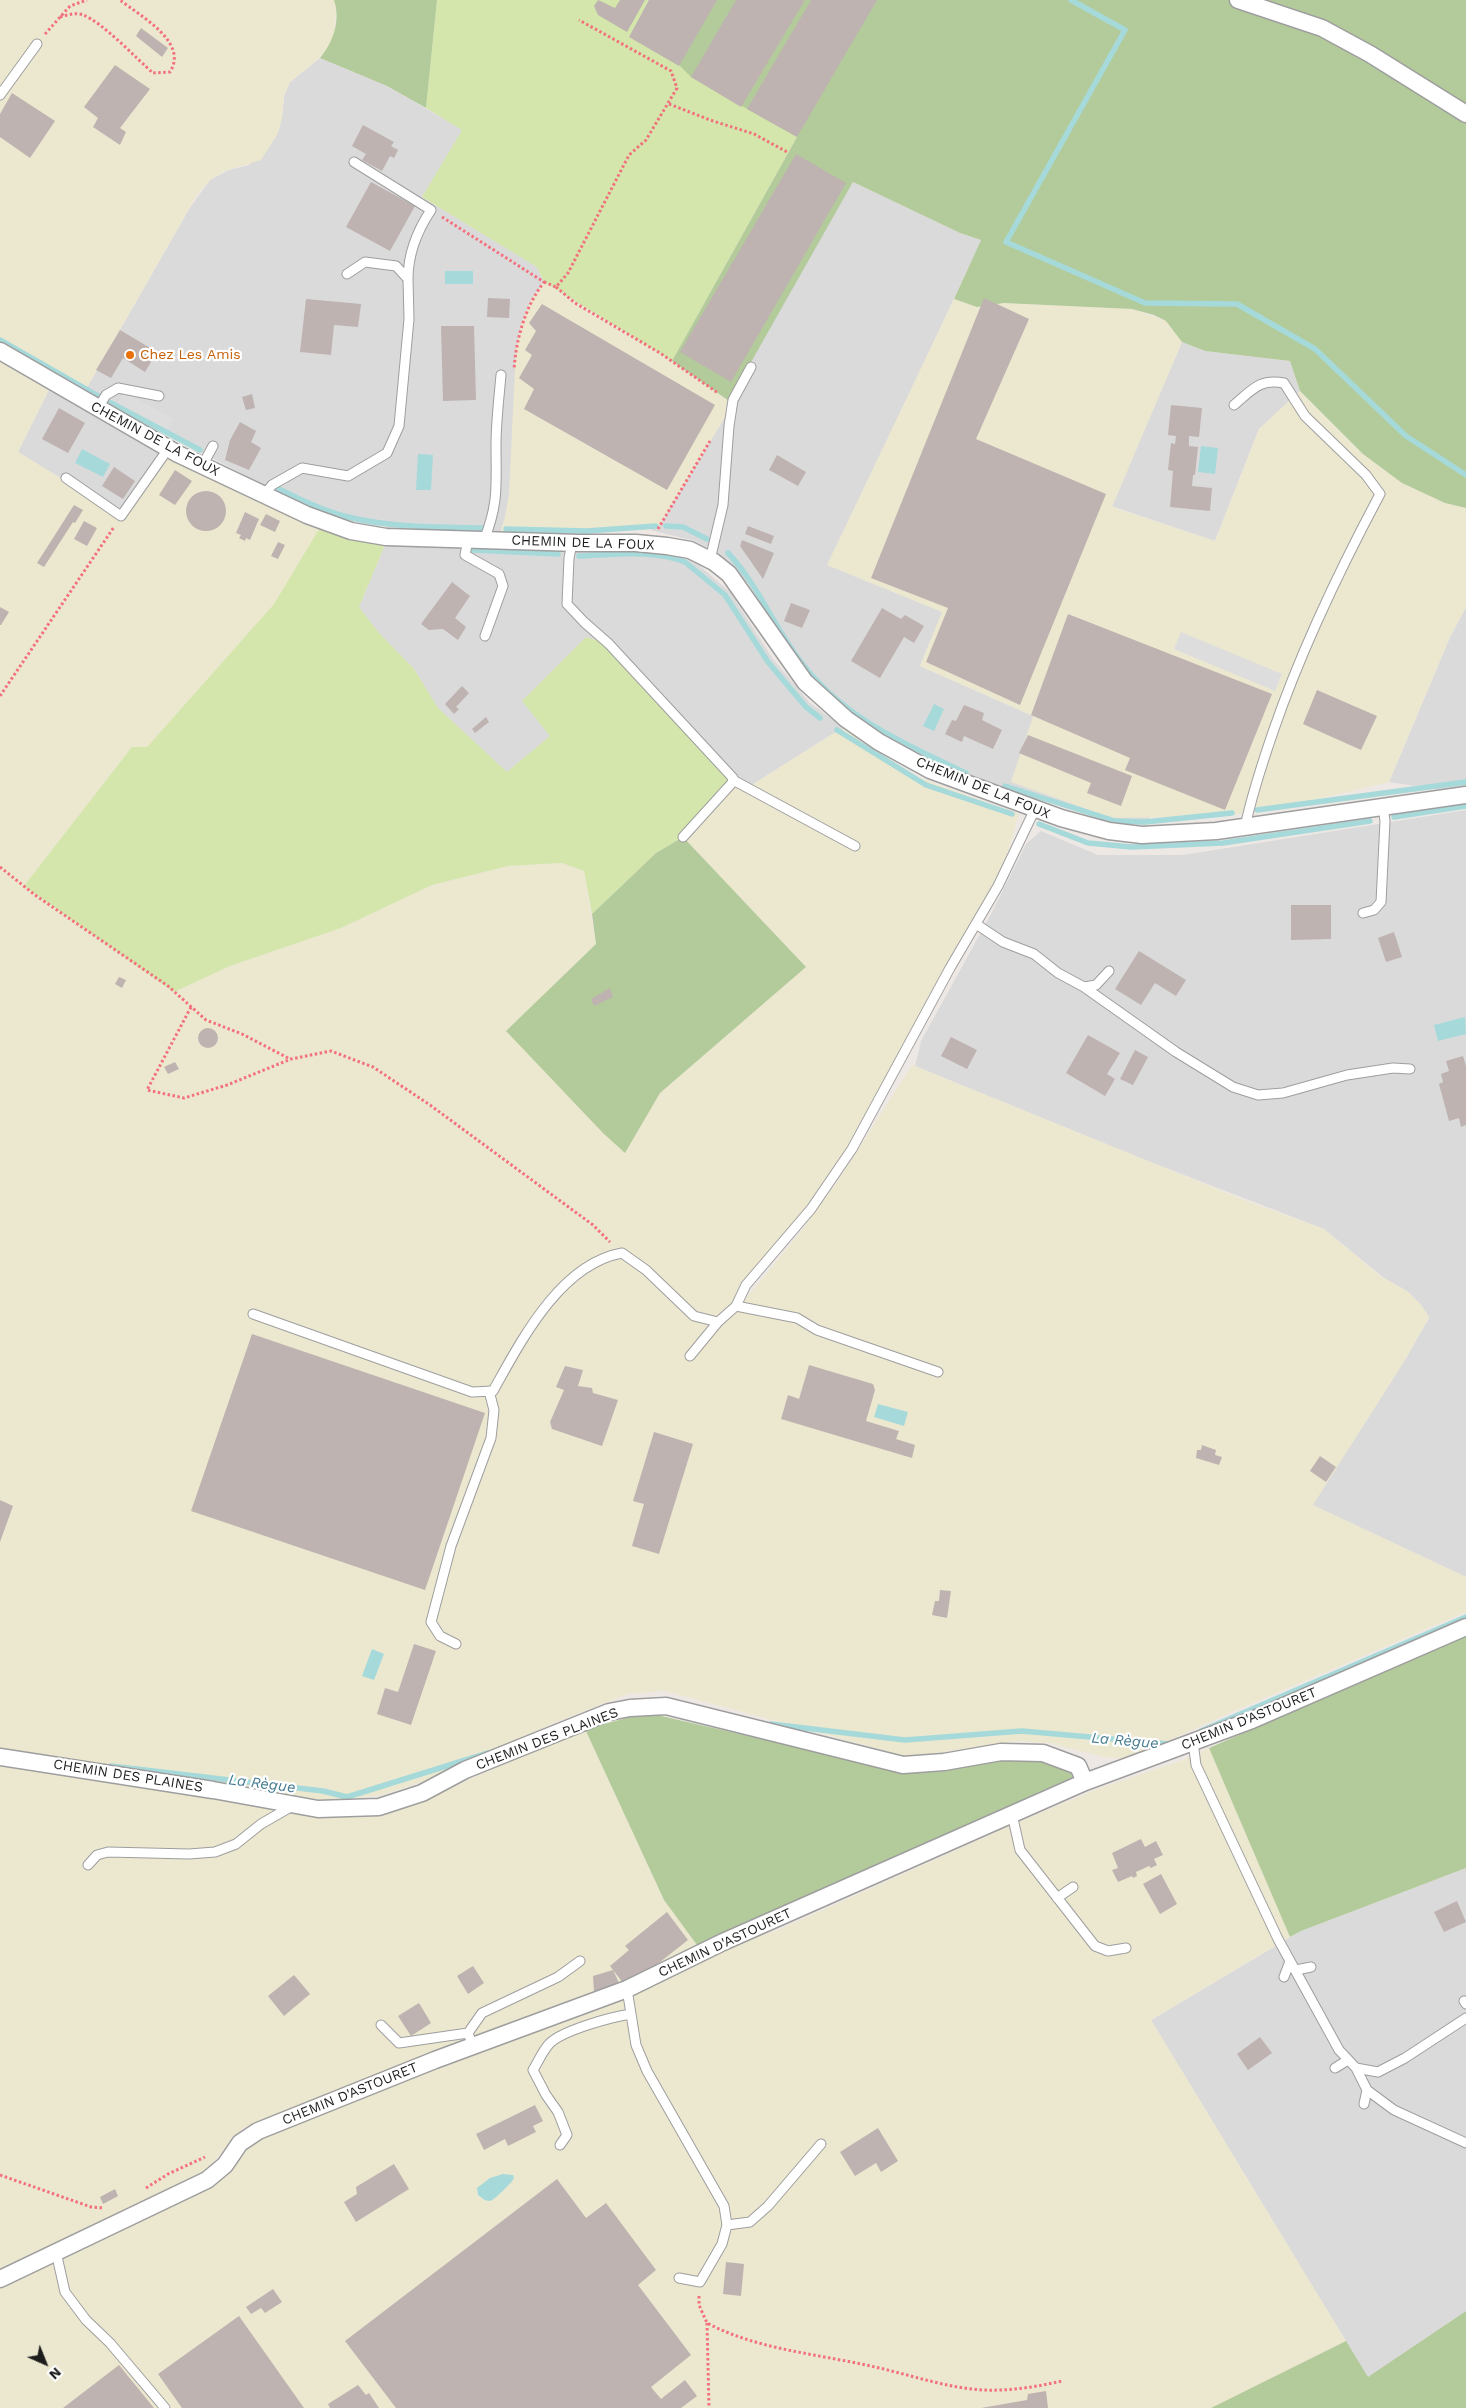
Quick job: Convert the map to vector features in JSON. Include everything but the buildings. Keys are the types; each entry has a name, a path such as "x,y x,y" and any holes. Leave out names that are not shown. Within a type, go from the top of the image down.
{"street":[{"path":"1238,0 1322,28 1370,54 1466,114"},
{"name":"CHEMIN DE LA FOUX","path":"0,351 168,449 307,515 351,531 386,538 654,545 690,550 710,560 729,574 805,682 846,719 879,742 930,770 1035,809 1109,832 1142,835 1216,831 1466,795"},
{"name":"CHEMIN D'ASTOURET","path":"0,2279 207,2180 225,2165 240,2143 258,2131 470,2040 626,1989 723,1942 1085,1782 1252,1720 1466,1627"},
{"name":"CHEMIN DES PLAINES","path":"0,1756 214,1790 318,1809 379,1807 422,1793 465,1770 609,1712 630,1708 666,1706 903,1765 944,1762 1001,1752 1043,1753 1078,1766 1085,1782"}],"lane":[{"path":"0,95 37,44"},
{"path":"264,495 272,484 302,468 348,476 387,453 399,426 409,319 408,261 416,237 431,210 354,162"},
{"path":"347,274 365,262 372,262 396,266 408,279"},
{"path":"710,560 723,505 729,426 734,400 752,367"},
{"path":"485,636 503,586 499,574 465,555 492,520 497,496 496,444 500,375"},
{"path":"1234,405 1255,387 1270,380 1284,384 1305,416 1366,475 1380,494 1294,672 1250,801 1245,827"},
{"path":"98,408 106,395 118,388 159,396"},
{"path":"202,466 213,446"},
{"path":"66,478 121,516 168,449"},
{"path":"572,543 569,558 567,604 663,701 733,778 732,780 854,846"},
{"path":"683,837 732,780"},
{"path":"1363,913 1374,910 1381,902 1384,806"},
{"path":"690,1356 718,1322 736,1306 746,1285 811,1209 852,1149 998,886 1035,809"},
{"path":"976,924 1003,942 1034,954 1058,973 1084,987 1176,1052 1233,1087 1258,1094 1283,1093 1347,1075 1393,1068 1410,1069"},
{"path":"1084,987 1096,985 1110,971"},
{"path":"253,1314 472,1392 493,1391 528,1329 574,1276 605,1256 622,1253 646,1270 694,1316 718,1322"},
{"path":"736,1306 797,1318 816,1330 938,1372"},
{"path":"456,1644 440,1636 430,1622 450,1546 491,1438 494,1410 489,1391"},
{"path":"1193,1742 1196,1765 1278,1939 1339,2050 1356,2068 1367,2090 1394,2110 1412,2113 1466,2143"},
{"path":"88,1865 97,1855 108,1852 189,1854 215,1852 236,1844 261,1824 294,1805"},
{"path":"1012,1814 1020,1850 1095,1946 1108,1951 1126,1948"},
{"path":"1057,1898 1073,1887"},
{"path":"381,2025 399,2043 470,2040 482,2013 558,1977 580,1961"},
{"path":"1284,1977 1290,1961"},
{"path":"1296,1970 1311,1967"},
{"path":"626,1989 636,2045 647,2071 711,2181 724,2206 728,2225 722,2244 700,2282 679,2278"},
{"path":"560,2145 566,2135 558,2112 546,2095 534,2070 550,2043 577,2029 607,2018 631,2014"},
{"path":"1356,2068 1378,2072 1405,2058 1466,2018"},
{"path":"1335,2068 1348,2060"},
{"path":"1364,2104 1367,2090"},
{"path":"728,2225 750,2222 768,2206 820,2144"},
{"path":"56,2252 65,2292 86,2320 110,2343 165,2408"}],"path":[{"path":"37,44 70,6 87,0"},
{"path":"60,17 73,14 83,15 95,21 152,73 170,72 174,65 173,48 167,38 120,0"},
{"path":"556,287 568,273 587,240 629,156 646,140 677,88 671,71 579,20"},
{"path":"669,104 754,134 789,153"},
{"path":"431,210 544,282 556,287 575,303 660,353 718,393"},
{"path":"514,374 518,337 531,300 544,282"},
{"path":"654,545 659,526 710,441"},
{"path":"0,696 121,516"},
{"path":"0,867 35,895 168,986 206,1020 242,1034 291,1059"},
{"path":"190,1007 147,1090 184,1098 227,1085 291,1059 331,1050 373,1066 430,1105 585,1219 622,1253"},
{"path":"142,2191 168,2174 207,2156"},
{"path":"0,2175 91,2206 102,2208 111,2206"},
{"path":"700,2282 699,2305 707,2323 709,2408"},
{"path":"707,2323 728,2334 776,2347 874,2366 960,2388 984,2390 1028,2388 1062,2381"}],"shaded area":[{"path":"0,0 334,0 336,6 335,30 330,45 320,58 290,82 284,96 282,118 278,133 261,160 225,171 210,180 197,195 85,391 0,340"},
{"path":"320,58 387,86 463,130 422,197 537,267 544,282 534,296 507,511 500,534 373,525 305,507 85,391 189,209 210,180 229,170 249,165 282,118 284,96 290,82"},
{"path":"853,182 960,233 981,240 828,565 943,612 920,666 1033,716 1160,787 1147,825 1117,823 963,775 894,741 855,716 801,666 753,590 728,561 713,550 695,541 650,530 659,526 710,441 746,366"},
{"path":"544,282 580,306 672,361 733,404 659,526 650,530 500,534 509,494 516,349 522,321 531,300"},
{"path":"954,299 977,307 1004,303 1132,309 1166,321 1182,342 1112,507 1215,541 1259,429 1300,391 1363,454 1431,496 1445,503 1466,508 1466,607 1450,637 1389,782 1277,809 1222,816 1112,818 1011,782 1055,651 1031,715 920,666 942,612 827,565"},
{"path":"1182,342 1205,351 1290,361 1300,391 1259,429 1215,541 1111,506"},
{"path":"0,362 49,390 18,452 121,515 163,455 319,529 274,604 147,747 174,992 230,966 341,928 432,885 508,866 562,863 584,871 596,944 507,1031 625,1153 660,1093 806,967 683,837 733,780 747,788 831,735 845,729 917,777 1019,814 998,886 852,1149 698,1348 753,1290 798,1235 839,1179 912,1065 1244,1200 1324,1229 1380,1276 1407,1291 1421,1305 1429,1317 1405,1360 1313,1505 1466,1577 1466,1612 1232,1712 1128,1759 1104,1757 1049,1743 1016,1741 909,1757 665,1691 628,1694 554,1723 422,1782 382,1795 334,1801 262,1794 0,1749 0,698 6,689 0,696"},
{"path":"49,390 163,455 121,516 18,452"},
{"path":"124,392 174,419 167,431 117,404"},
{"path":"385,545 648,552 678,555 700,566 730,592 773,659 809,702 845,729 831,735 747,788 550,736 507,772 438,708 414,669 379,633 359,607"},
{"path":"1466,607 1466,788 1448,791 1389,782 1450,637"},
{"path":"1181,632 1282,674 1275,691 1174,649"},
{"path":"1466,810 1466,1577 1312,1505 1405,1360 1429,1318 1421,1305 1407,1291 1384,1278 1324,1229 1145,1160 915,1066 921,1041 991,914 1026,844 1041,831 1098,855 1183,855"},
{"path":"585,1729 664,1900 697,1945 662,1965 243,2128 198,2179 0,2268 0,1759 361,1812 399,1810"},
{"path":"1209,1748 1290,1937 1151,2020 1346,2341 1211,2408 0,2408 0,2285 237,2161 258,2138 573,2016 634,1995 734,1943 776,1931 1021,1821 1097,1789 1183,1760"},
{"path":"1466,1868 1466,2311 1368,2378 1151,2020 1301,1931"}],"green space":[{"path":"334,0 437,0 426,108 387,86 320,58 329,45 336,23 337,16"},
{"path":"437,0 651,0 797,137 672,361 544,282 537,267 422,197 462,130 426,108"},
{"path":"651,0 1466,0 1466,508 1445,503 1402,483 1363,454 1300,391 1290,361 1205,351 1182,342 1166,321 1154,315 1132,309 1004,303 977,307 954,299 981,240 960,233 853,182 729,401 672,361 797,137 691,77 650,36"},
{"path":"319,529 340,536 385,545 359,607 379,633 414,669 438,708 507,772 550,736 522,701 586,637 609,644 733,778 683,837 656,853 592,914 584,871 562,863 508,866 432,885 341,928 230,966 174,992 24,886 132,747 147,747 274,604"},
{"path":"683,837 806,967 660,1093 625,1153 603,1133 506,1031 596,944 592,914 656,853"},
{"path":"1466,1636 1466,1868 1301,1931 1290,1937 1209,1748"},
{"path":"638,1715 657,1715 906,1772 998,1760 1040,1760 1063,1765 1076,1776 697,1945 664,1900 585,1729"},
{"path":"1466,2311 1466,2408 1211,2408 1346,2341 1368,2377"}],"water":[{"path":"445,271 473,271 473,284 445,284"},
{"path":"1201,446 1218,448 1215,474 1198,472"},
{"path":"82,449 110,464 103,477 75,463"},
{"path":"418,454 433,455 431,490 416,490"},
{"path":"934,704 944,709 934,731 923,726"},
{"path":"1465,1017 1466,1034 1438,1041 1434,1025"},
{"path":"878,1404 908,1412 904,1426 874,1417"},
{"path":"372,1649 384,1654 374,1680 362,1676"},
{"path":"503,2174 513,2175 514,2178 495,2198 488,2201 478,2195 477,2188 490,2178"}],"waterway":[{"path":"1071,0 1125,30 1006,242 1145,303 1237,304 1315,349 1406,436 1466,475"},
{"path":"0,340 98,396"},
{"path":"111,403 200,450"},
{"path":"277,488 327,511 361,520 414,526 485,528"},
{"path":"506,529 587,531 656,526"},
{"path":"666,526 683,527 707,539"},
{"path":"472,550 558,554"},
{"path":"728,553 748,578 798,658 814,678 833,696 853,712 896,739 966,773"},
{"path":"579,556 647,554 660,555 685,562 725,595 768,662 806,707 820,718"},
{"path":"837,730 926,785 1012,814"},
{"path":"1257,810 1466,782"},
{"path":"1005,786 1115,821 1145,822 1232,813"},
{"path":"1394,817 1466,806"},
{"path":"1039,824 1088,843 1132,847 1223,843 1370,821"},
{"name":"La Règue","path":"1201,1731 1466,1617"},
{"name":"La Règue","path":"771,1724 905,1740 1022,1731 1169,1744"},
{"name":"La Règue","path":"111,1766 323,1791 347,1797 488,1753"}],"place":[{"name":"Chez Les Amis","path":"130,355"}]}
